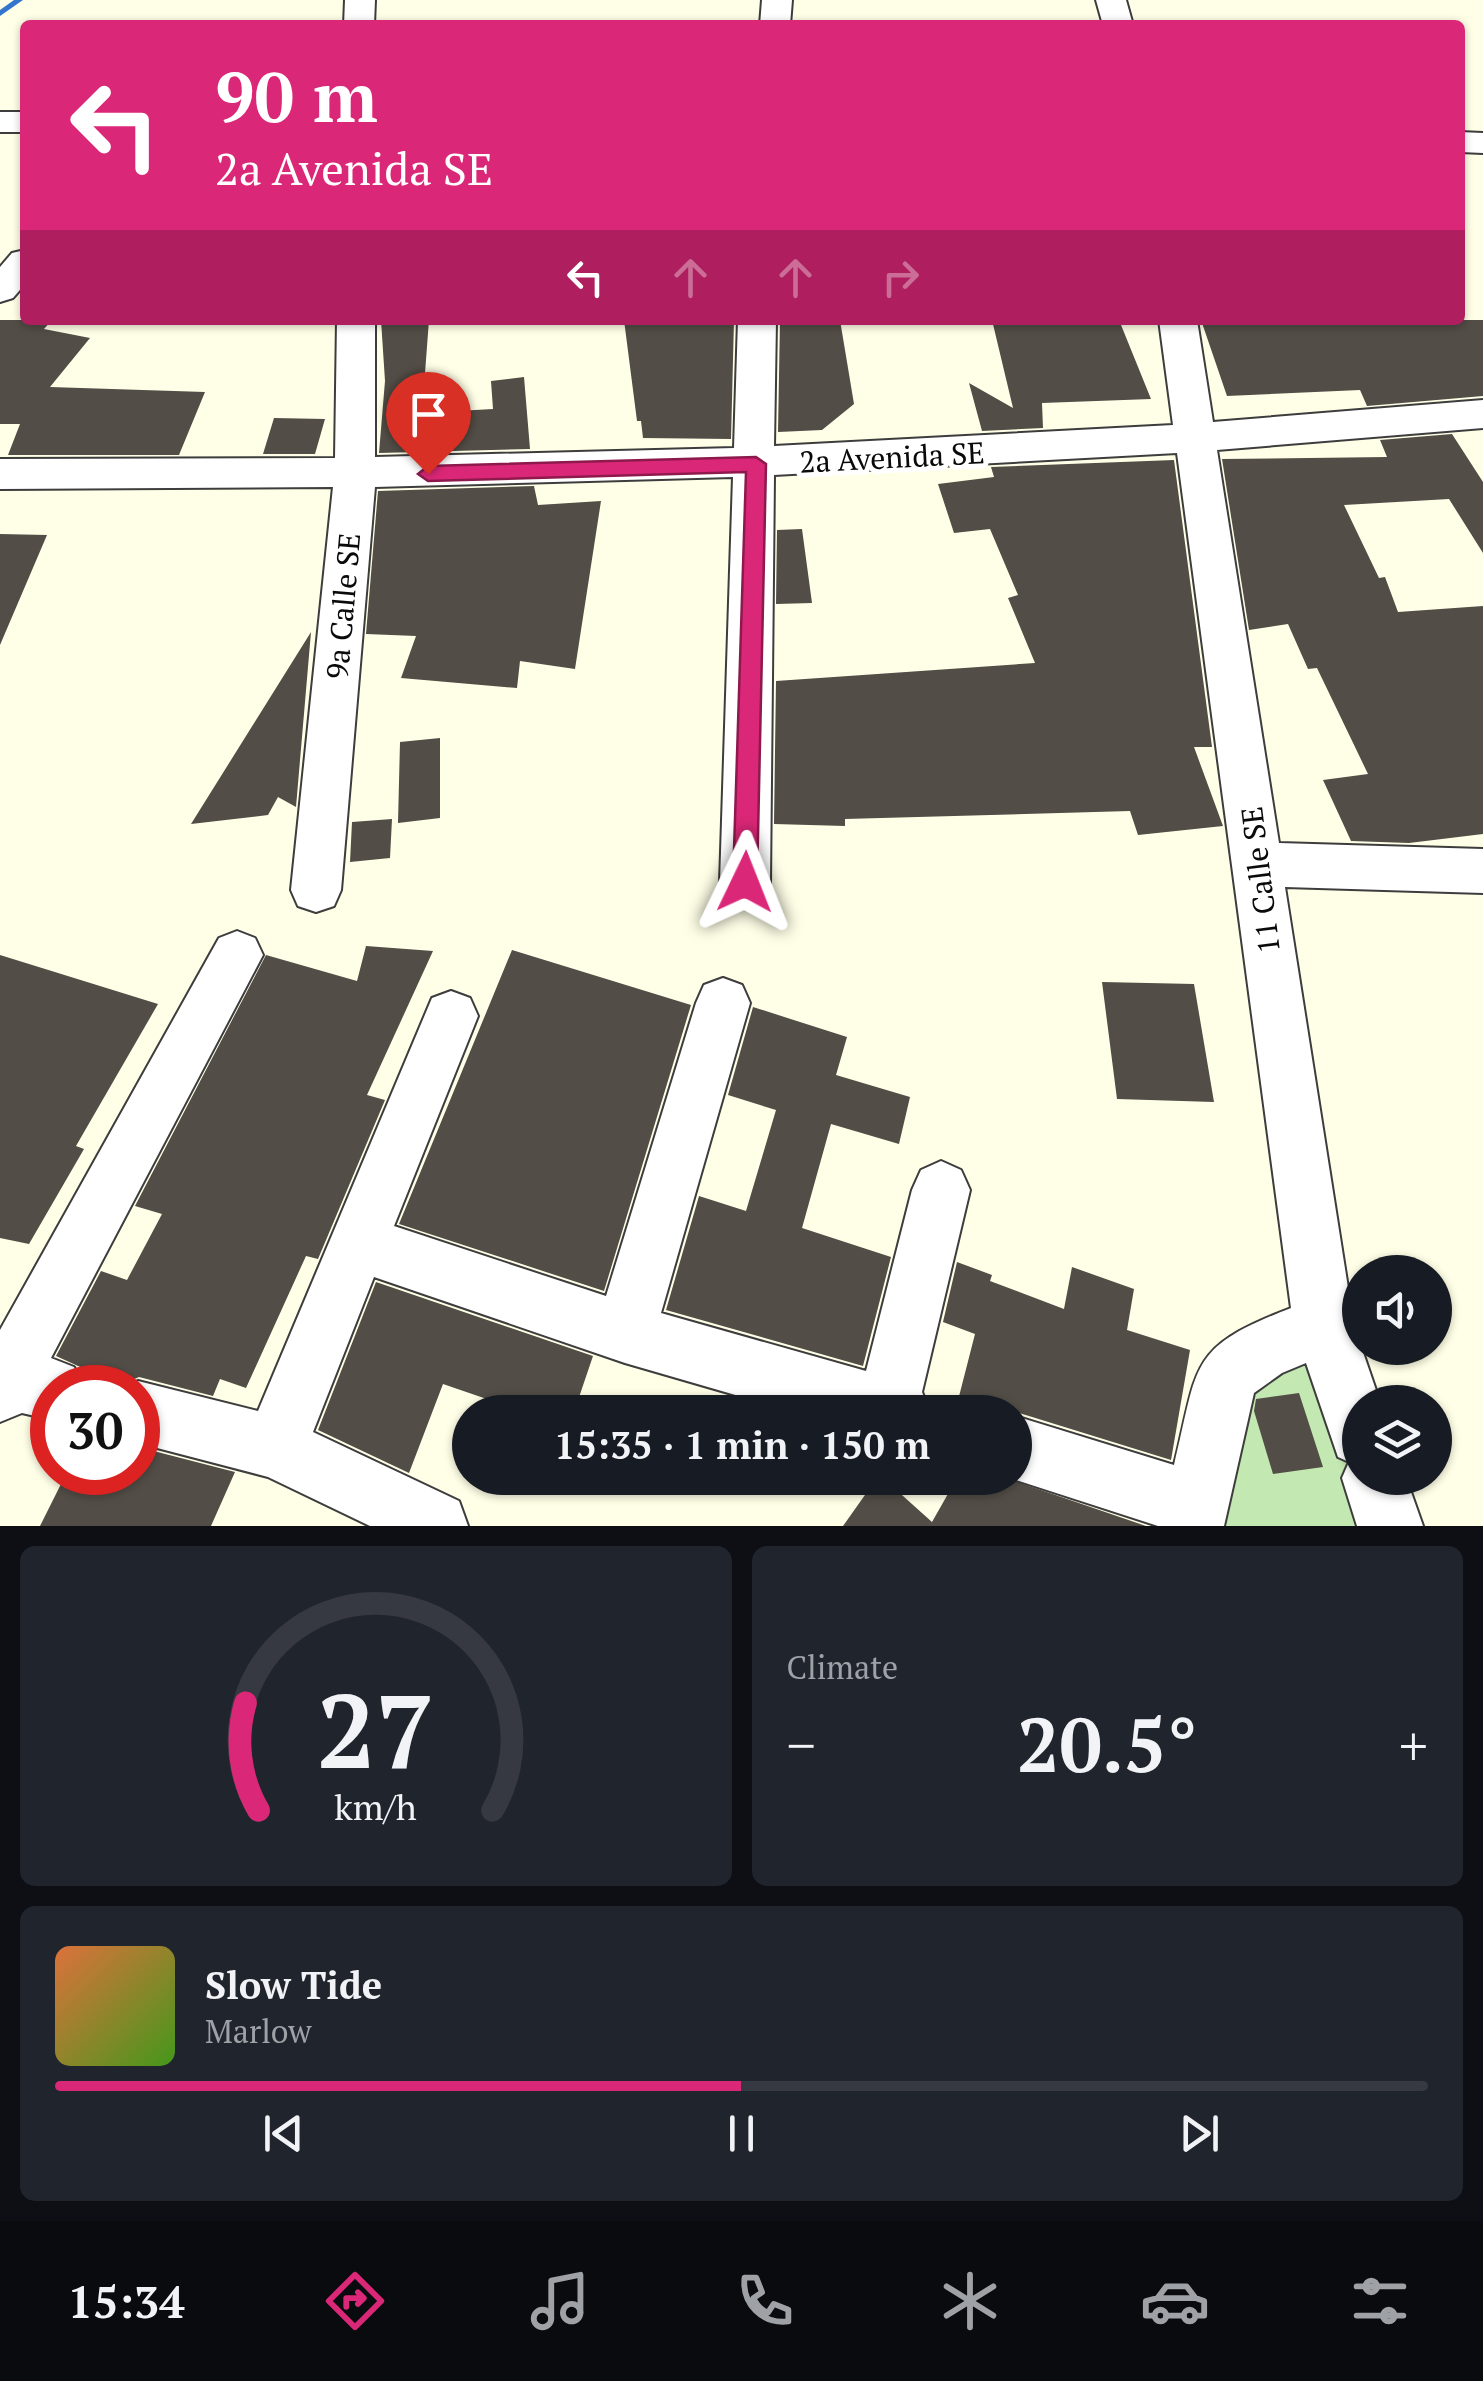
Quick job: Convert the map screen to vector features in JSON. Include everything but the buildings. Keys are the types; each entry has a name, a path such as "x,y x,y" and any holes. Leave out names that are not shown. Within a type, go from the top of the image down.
{"street":[{"path":"0,290 20,267"},
{"name":"9a Calle SE","path":"316,890 356,476 356,325"},
{"path":"745,882 757,325"},
{"name":"11 Calle SE","path":"1179,325 1324,1326 1343,1385"},
{"name":"2a Avenida SE","path":"0,474 356,476 756,464 1198,441 1483,414"},
{"path":"1260,864 1483,872"},
{"path":"20,1386 236,956"},
{"path":"625,1333 723,1003"},
{"path":"275,1448 362,1244 451,1016"},
{"path":"896,1395 941,1190"},
{"path":"362,1244 625,1333 838,1395"},
{"path":"1032,1454 1194,1515 1228,1375 1262,1350 1324,1326"},
{"path":"160,1418 275,1448 436,1524"},
{"path":"1380,1495 1390,1526"}],"green space":[{"path":"1324,1326 1342,1402 1342,1495 1380,1495 1390,1526 1196,1526 1227,1375"}],"waterway":[{"path":"0,14 19,0"}],"route":[{"path":"428,474 756,464 745,882"}]}
